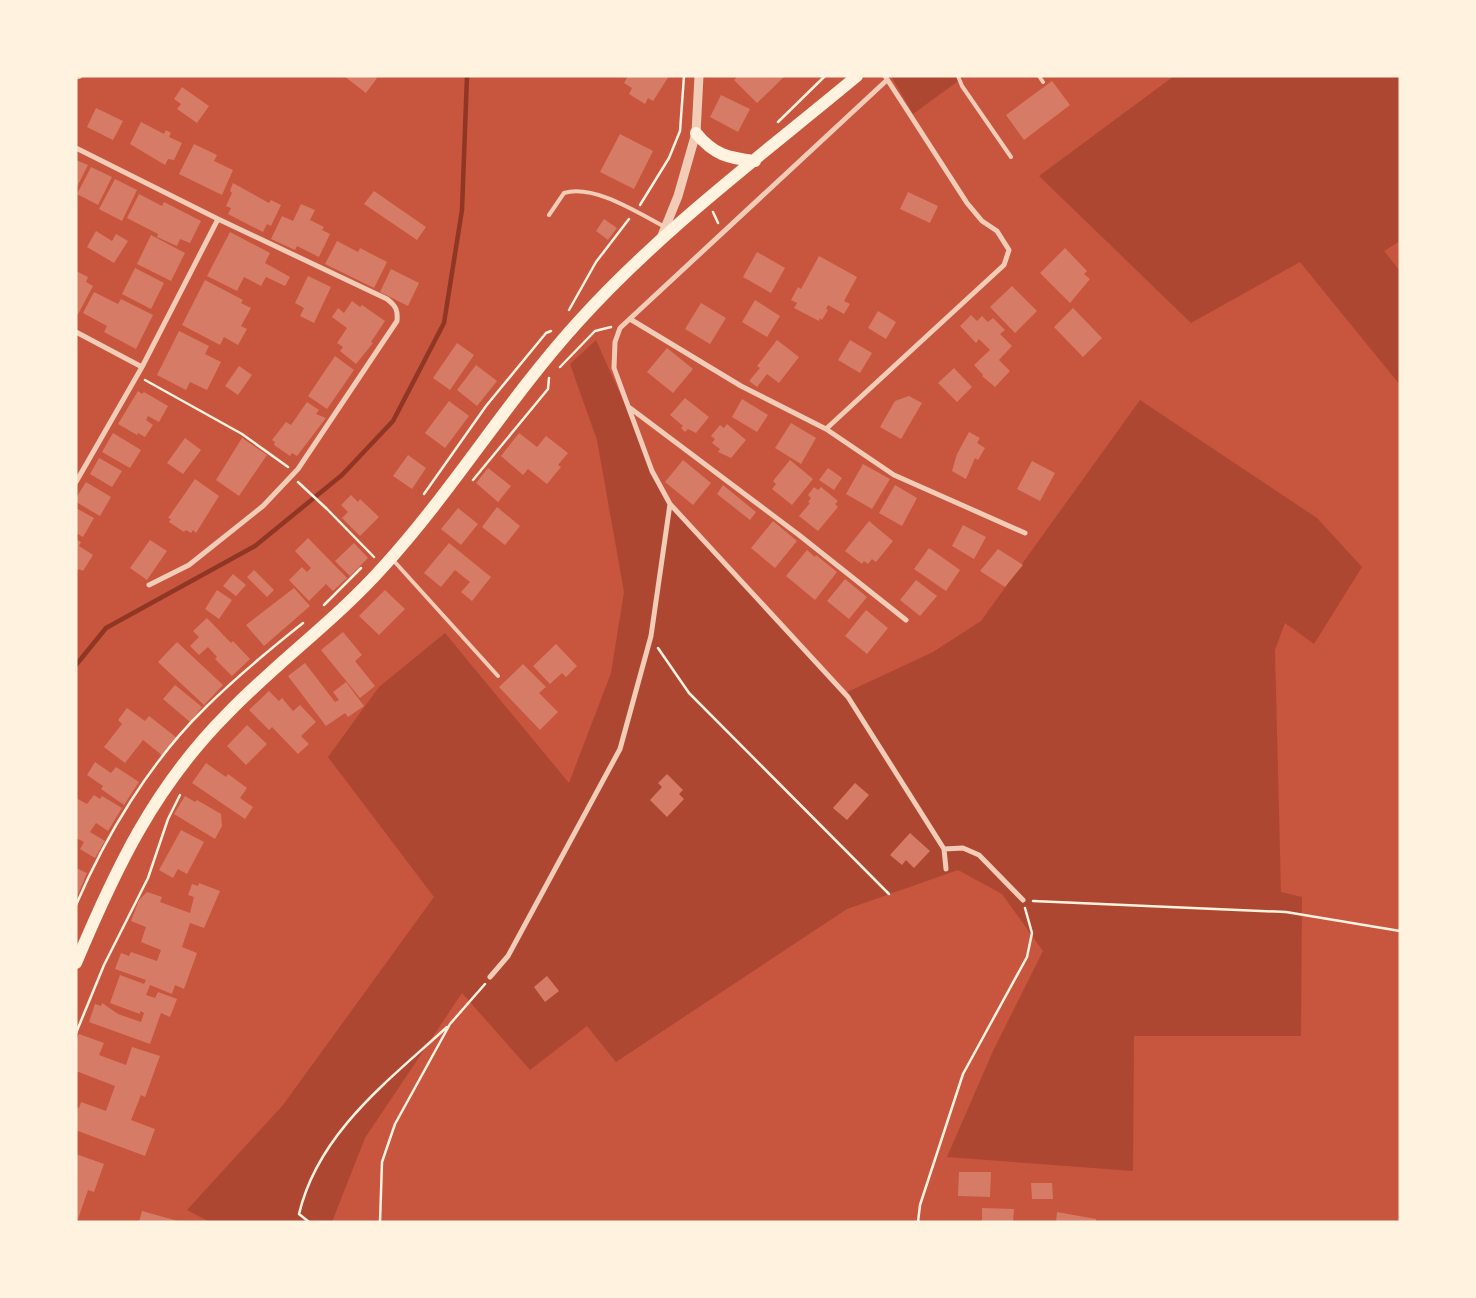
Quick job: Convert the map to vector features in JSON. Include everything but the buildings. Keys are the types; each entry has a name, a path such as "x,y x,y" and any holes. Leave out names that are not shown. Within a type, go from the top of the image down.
{"main road":[{"path":"76,963 127,849 157,799 177,770 227,713 335,616 388,563 560,342 596,303 707,199 857,76"},
{"path":"696,132 704,142 723,156 755,161"}],"street":[{"path":"659,243 678,196 696,132 699,76"},
{"path":"826,429 1004,265 1009,250 997,232 982,222 967,203 886,78 620,328 614,342 614,368 652,471 670,504 848,697 944,850 946,869"},
{"path":"76,148 218,219 388,299 395,305 398,312 397,321 293,474 263,506 196,560 149,585"},
{"path":"76,482 138,376 218,219"},
{"path":"630,318 741,386 826,429 894,475 1025,533"},
{"path":"76,332 142,367"},
{"path":"629,408 799,535 906,620"},
{"path":"490,977 508,956 620,749 651,636 670,504"},
{"path":"944,850 963,848 979,854 1023,900"}],"lane":[{"path":"958,76 962,86 1011,157"},
{"path":"1039,76 1043,82"},
{"path":"549,215 564,193 571,191 587,192 666,227"},
{"path":"388,563 498,676"}],"path":[{"path":"565,316 596,262 635,212 669,158 680,131 684,76"},
{"path":"783,138 778,121 825,76"},
{"path":"707,199 723,233"},
{"path":"467,488 548,389 549,378 595,331 608,326 620,328"},
{"path":"424,494 486,406 546,333 555,327"},
{"path":"138,376 242,434 293,474 372,557 388,563"},
{"path":"372,557 379,548"},
{"path":"318,610 364,565"},
{"path":"76,905 109,841 142,784 180,735 253,662 304,622"},
{"path":"651,636 689,693 889,894"},
{"path":"76,1034 104,965 148,878 168,819 181,792"},
{"path":"918,1222 920,1205 963,1074 1028,957 1032,933 1023,900 1107,902 1286,912 1400,931"},
{"path":"309,1222 299,1214 304,1196 320,1158 349,1119 450,1024 490,977"},
{"path":"380,1222 382,1162 394,1124 450,1024"}],"shaded area":[{"path":"891,76 965,76 913,114"},
{"path":"1174,76 1400,76 1400,241 1384,251 1400,271 1400,385 1300,262 1191,323 1039,176"},
{"path":"596,340 668,501 843,694 933,652 981,621 1140,400 1317,518 1362,567 1314,644 1285,623 1275,650 1281,892 1302,897 1301,1036 1134,1036 1133,1171 947,1157 993,1051 1043,951 1002,894 958,870 847,909 616,1062 587,1026 530,1070 462,993 365,1138 332,1222 210,1222 187,1210 283,1105 434,897 328,757 379,687 445,633 569,783 611,673 624,592 597,440 570,364"}],"waterway":[{"path":"76,665 106,628 255,546 342,475 393,421 444,323 462,210 467,76"}]}
